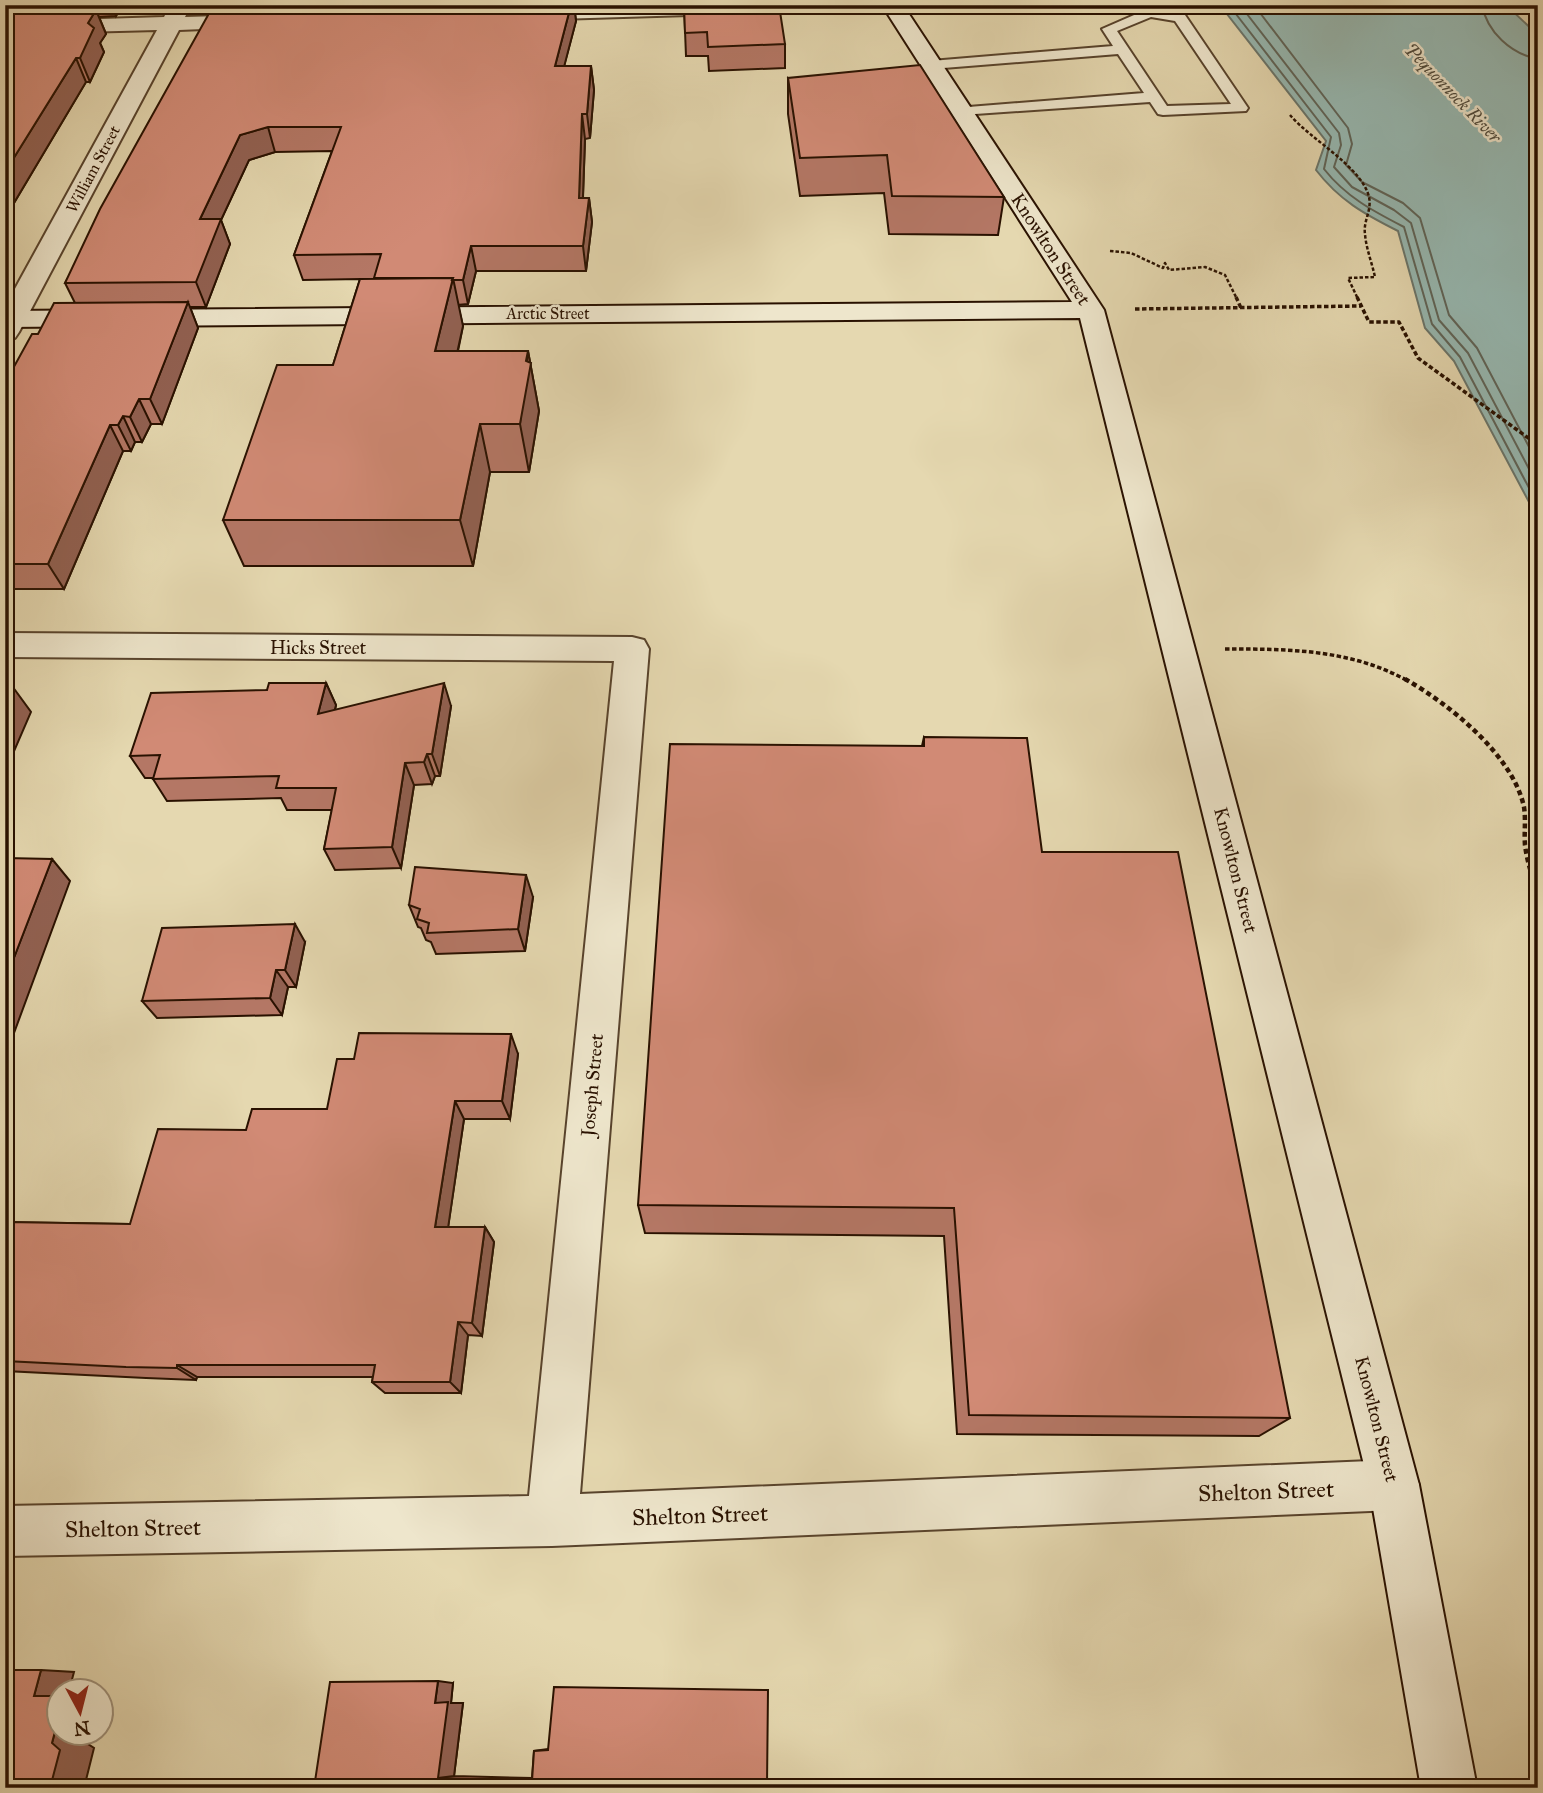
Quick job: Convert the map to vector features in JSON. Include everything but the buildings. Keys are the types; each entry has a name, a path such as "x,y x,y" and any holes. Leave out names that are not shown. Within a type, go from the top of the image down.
{"street":[{"path":"505,14 827,5"},
{"name":"Knowlton Street","path":"892,5 1091,310 1394,1485 1449,1788"},
{"path":"5,28 176,15 282,21"},
{"name":"William Street","path":"8,323 176,15"},
{"name":"Arctic Street","path":"8,323 1091,310"},
{"name":"Hicks Street","path":"5,645 632,649"},
{"name":"Joseph Street","path":"552,1521 632,649"},
{"name":"Shelton Street","path":"5,1531 552,1521 1394,1485"}],"lane":[{"path":"1145,9 1180,18 1241,108 1163,111 1122,49 1110,29 1145,9"},
{"path":"931,65 1122,49"},
{"path":"961,111 1154,97"}],"path":[{"path":"1290,115 1298,128 1357,174 1372,201 1364,232 1364,244 1375,277 1348,278 1369,322 1399,323 1418,358 1468,397 1538,445"},
{"path":"1110,251 1131,253 1163,268 1165,263 1169,270 1205,267 1225,275 1241,308"},
{"path":"1091,310 1361,306"},
{"path":"1179,649 1306,651 1345,656 1400,677 1442,700 1496,755 1521,798 1525,812 1525,850 1538,892"}],"water":[{"name":"Pequonnock River","path":"1220,5 1506,5 1538,35 1538,519 1454,361 1425,328 1398,231 1353,205 1334,190 1316,170 1326,141"}]}
